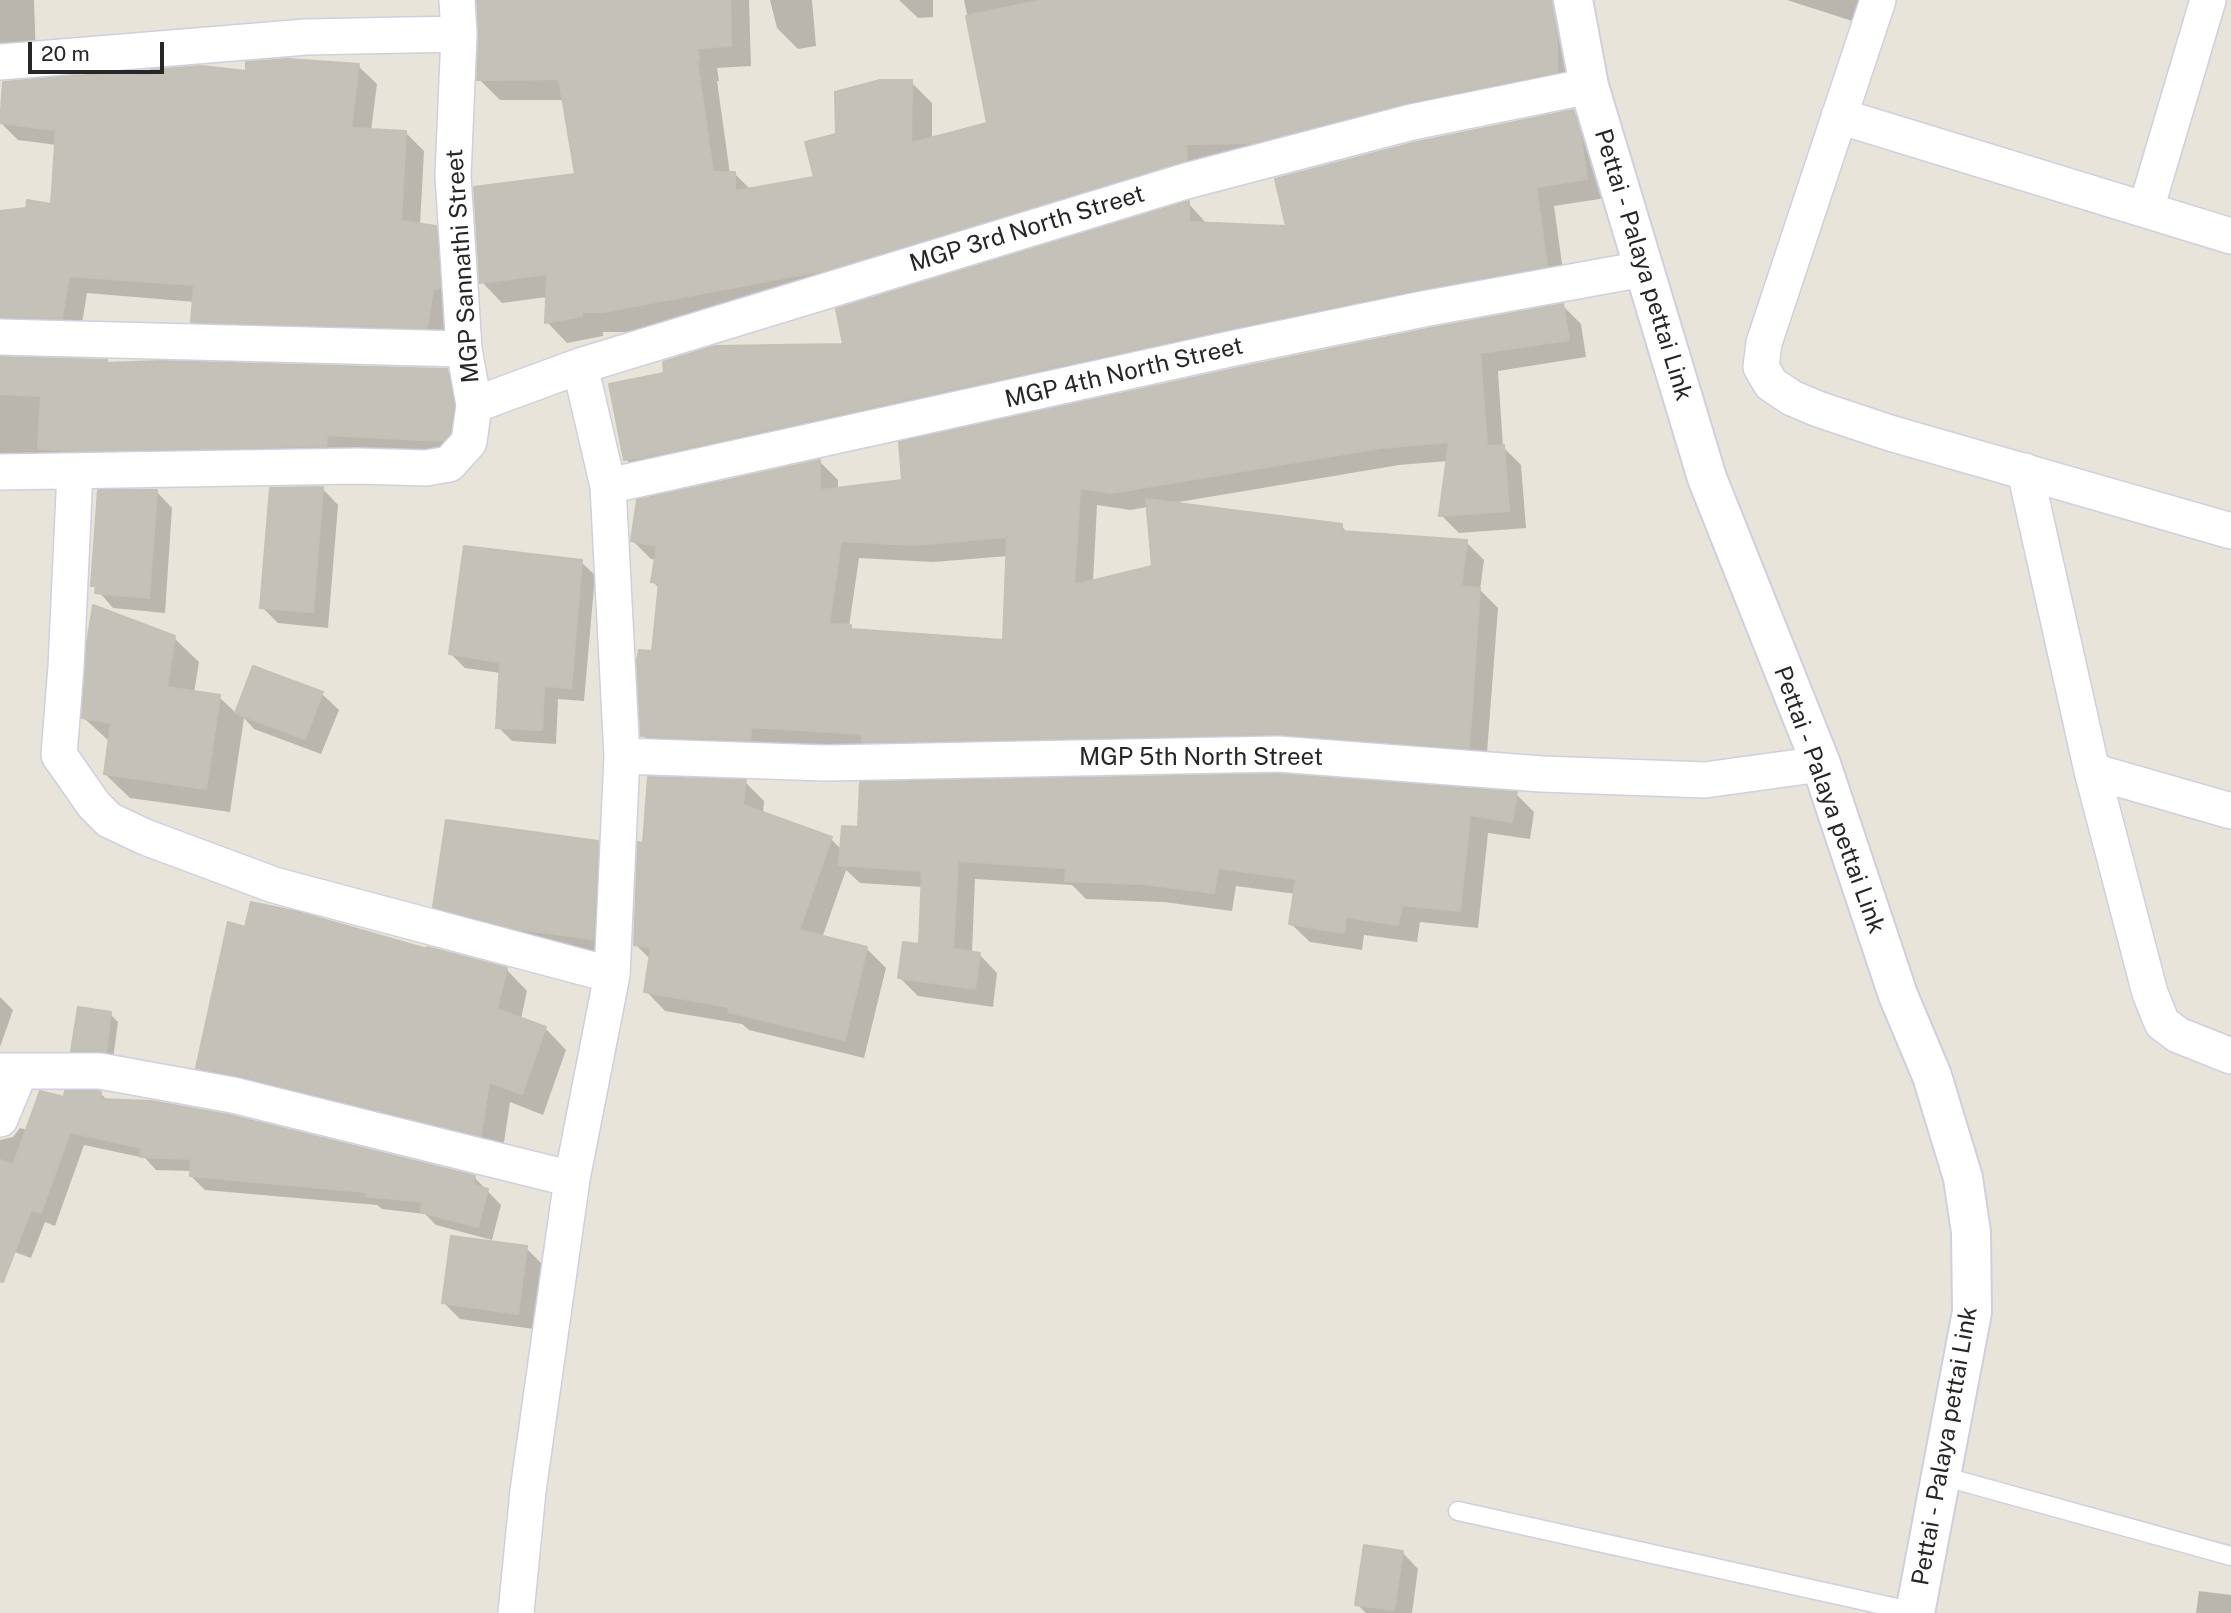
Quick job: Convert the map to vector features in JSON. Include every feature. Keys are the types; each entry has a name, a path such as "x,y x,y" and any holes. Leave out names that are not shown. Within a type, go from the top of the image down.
{"street":[{"name":"MGP Sannathi Street","path":"0,472 359,466 426,468 449,464 469,442 474,405 464,349 453,176 459,34 457,0"},
{"name":"Pettai - Palaya pettai Link","path":"1573,0 1589,86 1707,478 1821,764 1898,995 1932,1076 1963,1178 1971,1231 1972,1312 1915,1612"},
{"path":"1878,0 1764,343 1761,367 1771,384 1792,398 1818,409 1890,433 2231,531"},
{"path":"2146,209 2208,0"},
{"path":"0,62 306,37 459,34"},
{"name":"MGP 3rd North Street","path":"474,405 580,366 1186,181 1412,122 1589,86"},
{"path":"1839,116 2231,236"},
{"name":"MGP 4th North Street","path":"608,486 1239,347 1423,309 1643,269"},
{"path":"0,337 464,349"},
{"path":"516,1613 528,1491 572,1179 612,975 622,756 608,486 580,366"},
{"path":"75,471 59,755 93,805 109,820 145,837 274,885 612,975"},
{"path":"2025,471 2092,771 2150,992 2162,1023 2178,1035 2231,1056"},
{"name":"MGP 5th North Street","path":"622,756 826,762 1278,754 1542,774 1705,780 1821,764"},
{"path":"2092,771 2231,811"},
{"path":"0,1119 10,1071 100,1071 233,1095 572,1179"}],"lane":[{"path":"1942,1476 2231,1556"},
{"path":"1458,1511 1915,1612"}],"building":[{"path":"477,0 730,0 731,46 697,48 697,61 713,172 735,172 735,191 814,177 805,142 836,134 835,92 880,80 912,80 911,143 987,123 966,16 1042,0 1552,0 1557,35 1557,72 1408,102 1253,143 1186,144 1187,160 826,270 603,312 582,312 582,316 545,323 547,274 480,283 474,187 575,174 559,79 477,80"},
{"path":"288,59 359,64 351,128 406,131 401,221 436,226 440,288 433,289 427,328 191,322 194,285 69,276 62,318 0,317 0,211 26,208 27,200 51,204 56,130 0,123 3,82 120,72 150,75 151,70 201,66 246,71 246,62"},
{"path":"1573,110 1580,130 1587,179 1536,187 1547,266 1235,327 624,460 609,384 664,373 663,362 715,346 843,344 836,309 1189,201 1189,222 1286,226 1275,179 1417,142"},
{"path":"1563,304 1569,340 1480,353 1487,446 1504,445 1509,511 1439,516 1449,442 1380,448 1111,493 1080,488 1074,585 1152,566 1146,499 1342,524 1341,531 1467,540 1461,586 1480,588 1469,748 1278,734 862,742 862,734 751,727 750,740 641,736 637,661 639,650 652,651 659,583 651,582 657,546 631,541 637,500 820,460 820,490 902,480 899,442 1427,329","holes":["1007,537 1003,640 851,629 851,625 829,624 841,541 914,545"]},
{"path":"0,357 107,360 107,363 161,361 447,369 453,403 450,433 443,441 327,435 326,446 80,451 38,449 41,396 0,394"},
{"path":"323,487 313,612 260,608 270,488"},
{"path":"98,490 157,490 149,598 95,593 96,586 91,586"},
{"path":"464,546 582,560 571,688 544,686 542,730 496,728 500,662 449,654"},
{"path":"93,605 175,636 167,687 220,695 206,789 104,774 111,723 82,718 87,643"},
{"path":"253,666 323,692 305,739 235,713"},
{"path":"1277,774 1517,792 1512,822 1470,815 1460,911 1402,905 1398,925 1346,917 1344,933 1289,924 1296,879 1218,868 1214,893 1144,884 1065,881 1066,868 958,861 953,949 980,953 975,989 898,978 903,942 919,944 922,871 839,865 842,826 858,827 860,782"},
{"path":"648,777 746,780 743,805 832,837 799,930 867,947 845,1040 728,1012 729,1007 644,992 651,947 634,945 638,842 643,843"},
{"path":"446,820 598,841 593,939 516,929 433,907"},
{"path":"251,902 507,968 497,1009 546,1027 522,1094 489,1082 481,1136 238,1075 196,1068 228,922 245,927"},
{"path":"78,1007 111,1012 106,1052 71,1051"},
{"path":"40,1091 64,1097 65,1091 98,1091 101,1092 100,1099 151,1101 229,1115 475,1176 473,1185 488,1189 478,1227 420,1212 423,1202 366,1196 366,1192 190,1176 191,1159 140,1157 141,1148 70,1132 41,1213 31,1210 3,1282 0,1281 0,1160 13,1165"},
{"path":"451,1236 527,1246 518,1314 442,1303"},
{"path":"1364,1545 1403,1551 1394,1610 1355,1605"}]}
